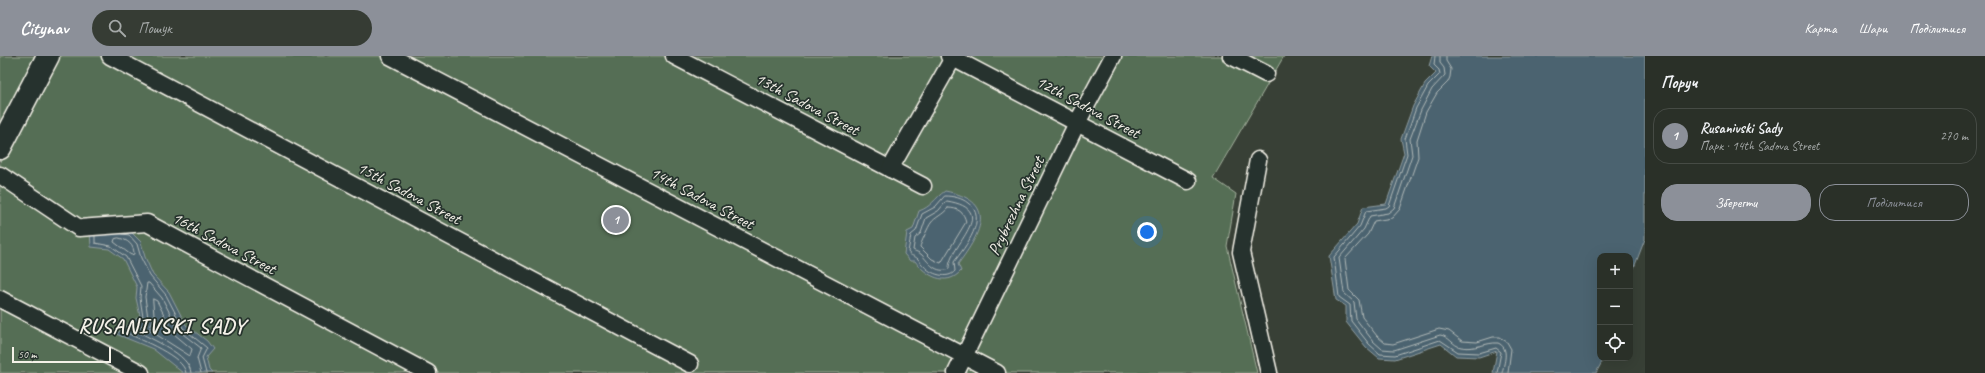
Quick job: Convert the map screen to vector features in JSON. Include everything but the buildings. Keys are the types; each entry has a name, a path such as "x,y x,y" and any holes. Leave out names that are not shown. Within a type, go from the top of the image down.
{"main road":[{"path":"0,148 48,56"}],"street":[{"name":"15th Sadova Street","path":"110,56 690,364"},
{"name":"14th Sadova Street","path":"390,56 997,373"},
{"name":"13th Sadova Street","path":"674,56 923,186"},
{"name":"Prybrezhna Street","path":"956,373 1077,123 1113,56"},
{"path":"1231,56 1266,74"},
{"path":"890,169 951,57"},
{"name":"12th Sadova Street","path":"951,57 1188,181"},
{"path":"1258,160 1241,252 1269,373"},
{"name":"16th Sadova Street","path":"0,175 78,228 147,223 428,373"},
{"path":"0,299 141,373"}],"green space":[{"name":"RUSANIVSKI SADY","path":"0,56 1284,56 1213,178 1236,194 1227,246 1257,373 0,373"}],"water":[{"path":"1432,56 1645,56 1645,239 1633,270 1633,253 1597,253 1597,361 1602,361 1596,373 1493,373 1497,351 1479,357 1456,356 1441,344 1395,359 1379,358 1366,347 1346,322 1346,306 1336,300 1329,256 1357,224 1363,207 1386,204 1404,153 1401,139 1413,106 1425,84 1436,73 1429,66"},
{"path":"945,191 962,196 973,202 979,210 980,219 974,240 958,264 961,271 949,279 936,278 930,275 915,261 910,261 904,254 907,232 913,229 919,211 930,205"},
{"path":"90,231 130,231 141,242 145,257 153,275 169,292 186,325 207,341 213,349 206,357 209,370 212,373 183,373 153,349 116,334 140,316 136,298 137,287 123,259 109,249 91,247"}],"place":[{"name":"Rusanivski Sady","path":"616,220"}],"district":[{"name":"RUSANIVSKI SADY","path":"162,326"}]}
